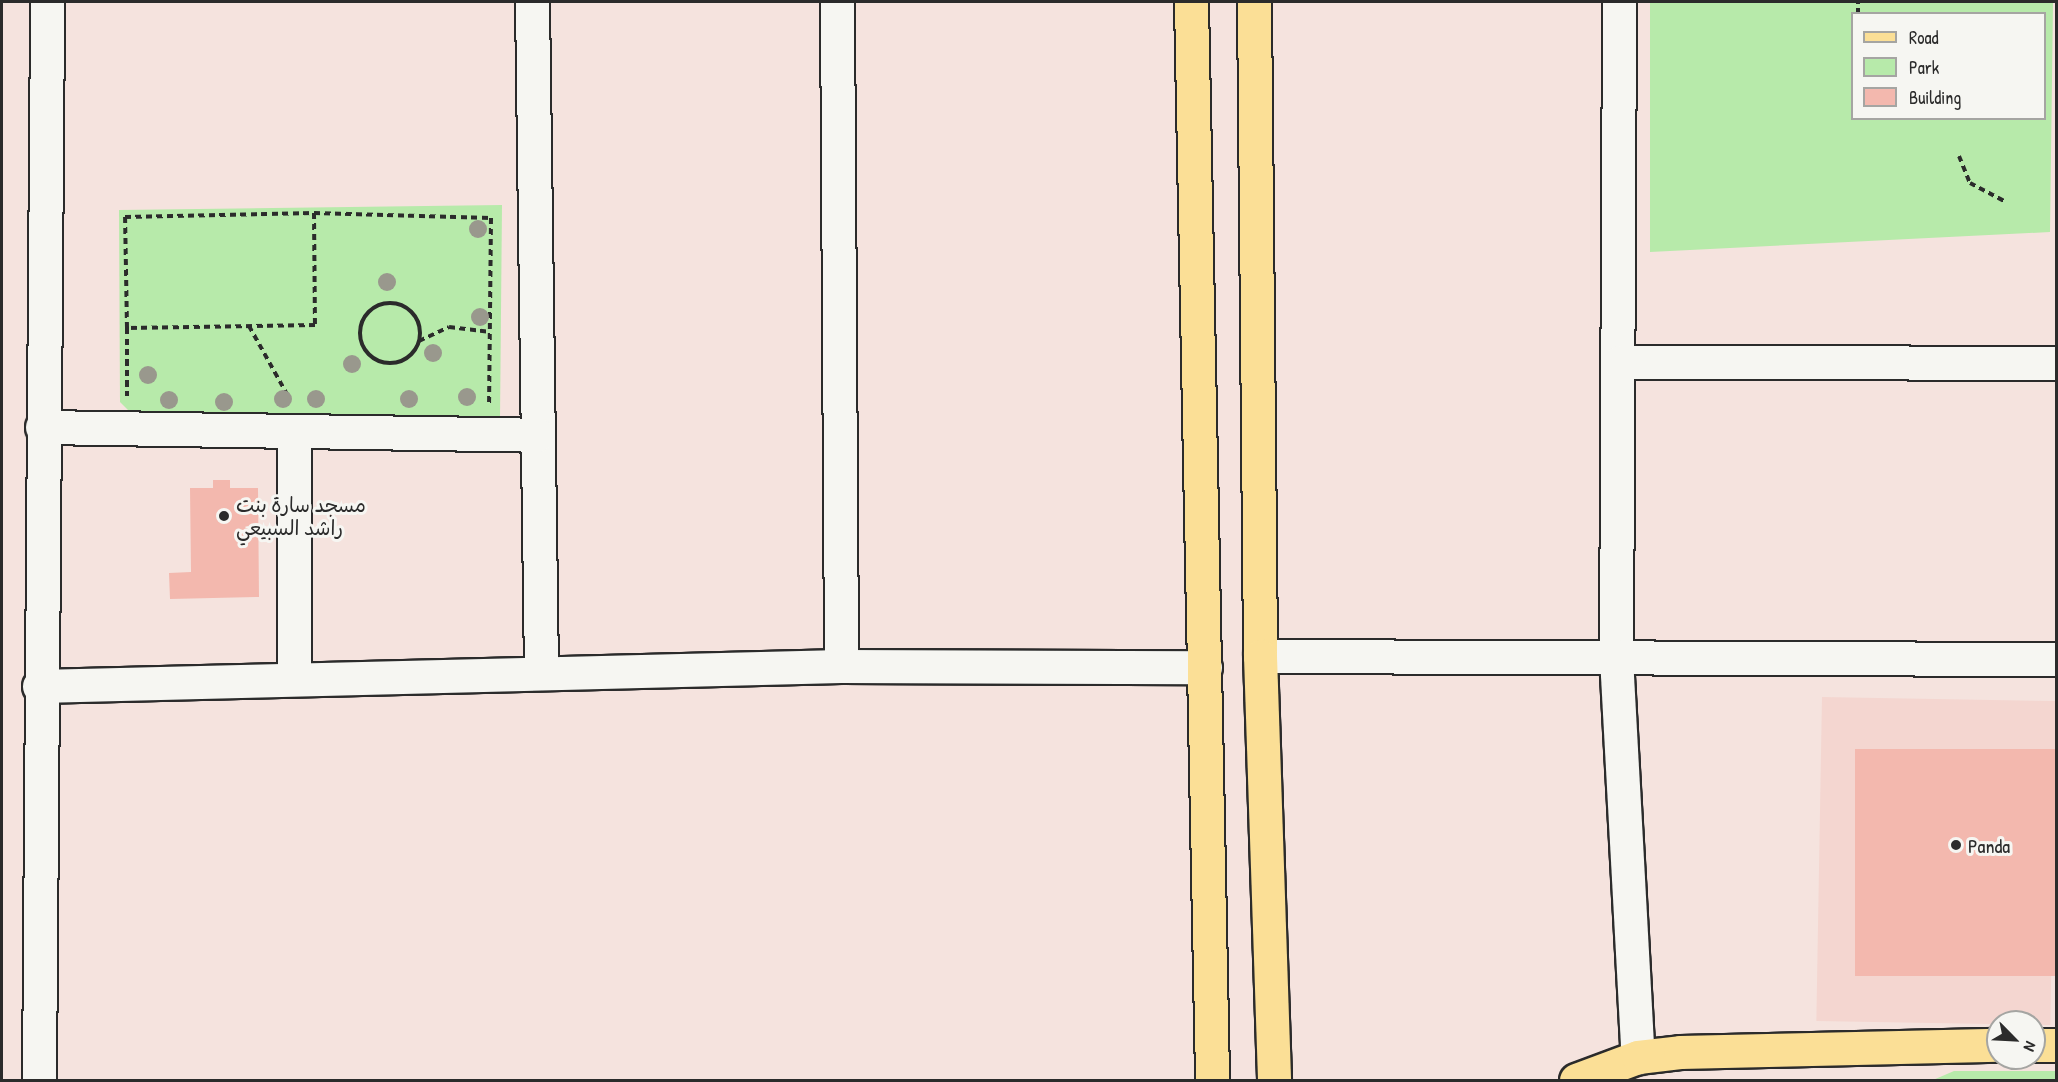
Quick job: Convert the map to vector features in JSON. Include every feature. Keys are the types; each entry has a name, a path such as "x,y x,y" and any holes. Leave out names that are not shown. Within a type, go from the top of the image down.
{"main road":[{"path":"1191,2 1212,1080"},
{"path":"1254,2 1260,656 1274,1080"},
{"path":"1576,1080 1638,1057 1986,1045"}],"street":[{"path":"39,1080 39,686 47,2"},
{"path":"532,2 541,672"},
{"path":"837,2 841,666"},
{"path":"1619,2 1620,362 1616,657 1638,1057"},
{"path":"1620,362 2056,363"},
{"path":"42,427 293,419 538,435"},
{"path":"293,419 294,679"},
{"path":"1260,656 2056,658"},
{"path":"39,686 841,666 1205,666"}],"path":[{"path":"1959,156 1970,183 2006,202"},
{"path":"314,213 315,325 127,328 125,217 314,213 490,218 489,414"},
{"path":"418,341 415,318 396,304 374,308 361,325 363,346 381,362 404,360 418,341 449,327 491,332"},
{"path":"249,326 276,367 293,419"}],"shaded area":[{"path":"1822,697 2056,701 2050,1025 2046,1025 2046,1010 1986,1010 1986,1024 1816,1021"}],"green space":[{"path":"1650,2 2053,3 2050,232 1650,252"},
{"path":"502,205 500,419 139,421 120,402 119,210"},
{"path":"1954,1071 2056,1071 2056,1080 1933,1080"}],"building":[{"name":"مسجد سارة بنت راشد السبيعي","path":"213,480 230,480 230,488 258,488 259,597 170,599 169,573 191,572 190,488 213,488"},
{"name":"Panda","path":"1855,749 2056,749 2056,976 1855,976"}],"place":[{"name":"مسجد سارة بنت راشد السبيعي","path":"224,516"},
{"name":"Panda","path":"1956,845"}]}
